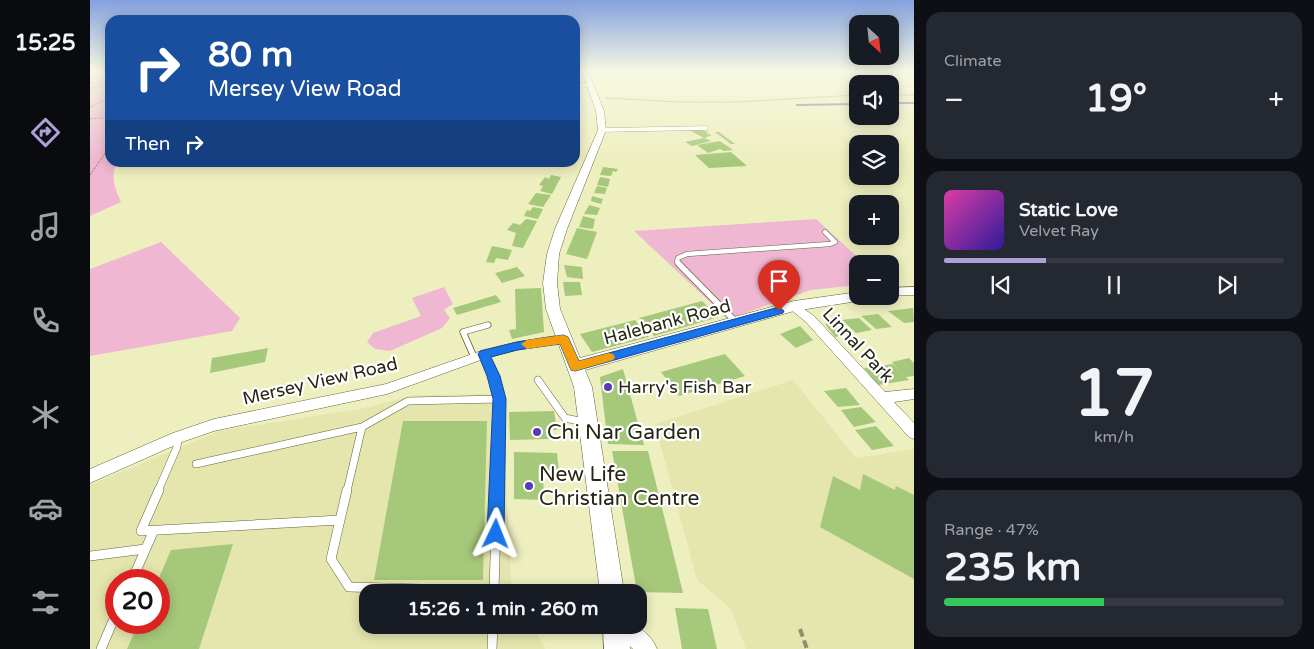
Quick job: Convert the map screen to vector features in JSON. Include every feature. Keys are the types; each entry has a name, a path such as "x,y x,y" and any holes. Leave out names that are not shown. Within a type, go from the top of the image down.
{"street":[{"path":"596,101 602,118 602,130 561,229 553,254 550,283 551,296 563,340 583,387 611,584"},
{"path":"899,292 914,291"},
{"name":"Halebank Road","path":"575,366 794,306 849,297"},
{"name":"Linnal Park","path":"794,306 810,319 914,432"},
{"name":"Mersey View Road","path":"90,476 178,437 246,417 387,389 479,356 517,346 563,340"},
{"path":"883,398 914,394"},
{"path":"631,634 646,649"}],"lane":[{"path":"602,130 706,128"},
{"path":"737,323 677,262 678,258 687,254 830,244 835,242 825,232"},
{"path":"488,325 463,332 493,376 500,399 494,584"},
{"path":"538,380 565,418 588,423"},
{"path":"196,464 362,427 408,401 500,399"},
{"path":"359,587 349,587 331,559 362,427"},
{"path":"178,437 177,447 142,531 340,520"},
{"path":"137,569 154,530"},
{"path":"90,556 145,549"},
{"path":"101,649 107,634"},
{"path":"492,649 493,634"}],"path":[{"path":"90,107 103,101"},
{"path":"703,101 748,101"},
{"path":"90,118 105,117"},
{"path":"90,175 97,165 98,157 105,151"},
{"path":"800,629 807,649"}],"shaded area":[{"path":"90,101 105,101 105,167 115,167 115,187 121,202 90,216"},
{"path":"816,219 855,255 849,255 849,286 811,290 728,319 634,231"},
{"path":"161,242 240,318 232,331 90,356 90,269"},
{"path":"444,287 453,304 444,310 450,318 442,328 390,351 375,349 367,342 373,333 421,316 412,298"},
{"path":"793,380 856,458 914,449 914,649 746,649 731,609 697,580 655,424"},
{"path":"502,394 513,584 359,584 359,634 538,634 545,649 90,649 90,485 219,431 361,409 414,395"}],"building":[{"path":"695,129 709,132 706,133 712,135 704,138 689,130"},
{"path":"715,132 719,132 735,144 731,144"},
{"path":"704,138 711,141 692,146 685,142"},
{"path":"720,141 733,150 724,151 720,149 708,153 697,145"},
{"path":"731,152 747,166 709,168 695,155"},
{"path":"603,167 618,169 616,172 613,171 611,176 600,175"},
{"path":"551,175 561,177 552,194 540,191 543,186 539,185 545,177 549,179"},
{"path":"600,177 610,179 608,187 597,185"},
{"path":"597,186 607,188 605,194 594,193"},
{"path":"536,193 551,195 543,207 528,204"},
{"path":"592,196 603,199 601,204 591,201"},
{"path":"589,205 600,208 597,215 584,214"},
{"path":"533,207 543,209 538,219 524,216 527,210 530,211"},
{"path":"583,216 595,219 593,229 579,227"},
{"path":"526,219 537,221 523,248 512,246 516,233 507,230 513,223 520,225"},
{"path":"577,228 597,232 587,259 566,254"},
{"path":"492,246 512,250 508,260 496,258 494,263 486,262"},
{"path":"564,265 582,267 583,279 567,277"},
{"path":"517,267 525,276 502,283 495,273"},
{"path":"563,282 580,282 582,295 565,296"},
{"path":"541,288 544,332 512,339 509,330 516,329 515,289"},
{"path":"496,295 501,302 457,315 453,308"},
{"path":"702,301 719,317 654,336 639,318"},
{"path":"913,308 914,322 904,323 888,311"},
{"path":"878,314 892,327 876,329 861,316"},
{"path":"859,318 872,330 856,333 842,320"},
{"path":"635,320 649,337 592,352 580,334"},
{"path":"839,321 852,334 835,337 825,324"},
{"path":"800,326 813,340 796,348 780,334"},
{"path":"268,348 265,362 210,373 212,358"},
{"path":"725,354 745,376 679,396 661,372"},
{"path":"909,358 914,363 914,376 906,377 909,380 878,385 864,368 893,364 902,374 892,362"},
{"path":"623,369 644,445 608,444 600,377"},
{"path":"846,388 860,405 838,407 824,391"},
{"path":"861,407 876,422 854,427 841,410"},
{"path":"554,411 557,430 549,430 549,439 510,440 509,412"},
{"path":"403,421 487,421 483,580 374,580"},
{"path":"876,426 894,446 872,450 855,430"},
{"path":"612,451 648,451 683,593 647,592 647,584 636,584"},
{"name":"New Life Christian Centre","path":"514,452 557,453 559,472 543,472 544,500 514,499"},
{"path":"863,474 895,490 896,486 914,495 914,579 820,527 833,476 860,490"},
{"path":"233,544 199,649 127,649 134,634 170,634 170,569 163,569 171,550"},
{"path":"675,608 708,609 717,649 682,649"}],"waterway":[{"path":"899,103 914,103"},
{"path":"797,105 849,104"}],"slow traffic":[{"path":"527,344 563,340 575,366 609,357"}],"place":[{"name":"Harry's Fish Bar","path":"608,387"},
{"name":"Chi Nar Garden","path":"537,432"},
{"name":"New Life Christian Centre","path":"529,486"}],"route":[{"path":"496,534 500,399 484,354 517,346 563,340 575,366 779,311"}]}
